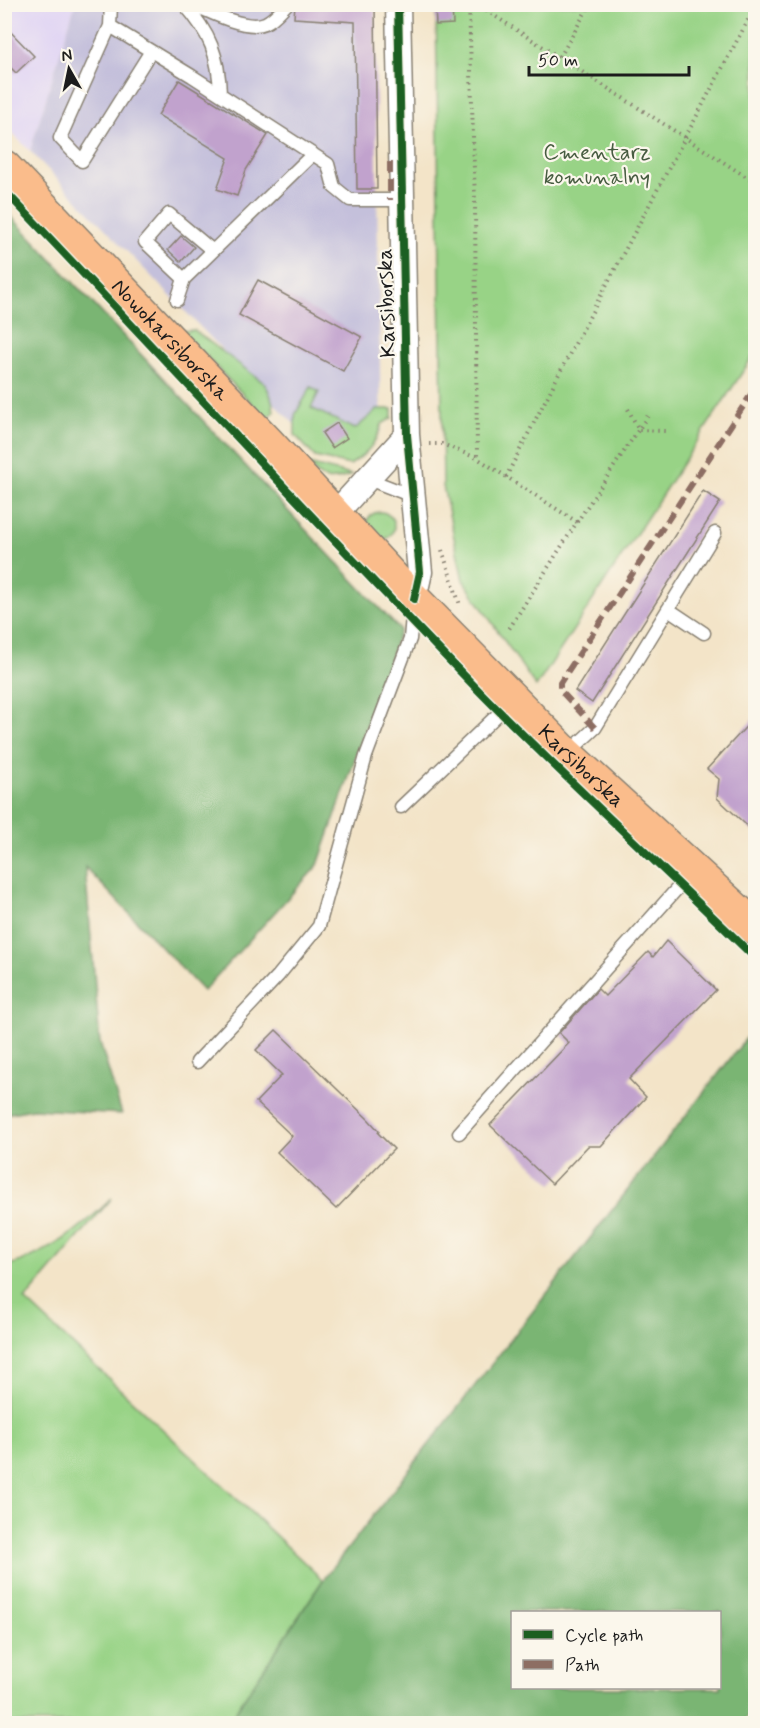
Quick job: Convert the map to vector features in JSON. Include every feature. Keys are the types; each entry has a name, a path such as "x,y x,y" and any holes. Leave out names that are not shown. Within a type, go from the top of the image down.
{"main road":[{"name":"Nowokarsiborska","path":"4,167 335,514"},
{"name":"Karsiborska","path":"335,514 414,599 567,755 756,928"}],"street":[{"name":"Karsiborska","path":"398,4 402,200 418,440 412,495 420,572 414,599"},
{"path":"335,514 368,479 418,440"}],"lane":[{"path":"111,4 110,26 60,138 82,161 151,51"},
{"path":"184,4 198,20 210,41 218,61 220,94"},
{"path":"192,4 212,14 248,25 265,23 287,4"},
{"path":"110,26 328,164 334,187 350,200 402,200"},
{"path":"177,300 184,279 313,154"},
{"path":"184,279 145,242 169,214 213,251"},
{"path":"368,479 412,495"},
{"path":"567,755 595,728 715,533"},
{"path":"196,1062 278,976 319,926 366,756 410,639 414,599"},
{"path":"668,609 704,633"},
{"path":"401,807 513,699"},
{"path":"459,1133 693,871"}],"path":[{"path":"469,4 475,202 477,458"},
{"path":"476,4 756,183"},
{"path":"560,57 590,4"},
{"path":"506,477 756,5"},
{"path":"628,410 639,430"},
{"path":"507,632 649,414"},
{"path":"639,430 666,431"},
{"path":"418,440 442,444 477,458 577,522"},
{"path":"440,544 460,606 465,614"}],"shaded area":[{"path":"4,5 75,5 30,151 5,126"},
{"path":"75,5 374,5 381,431 330,461 30,151"}],"green space":[{"name":"Cmentarz komunalny","path":"436,5 755,5 755,353 536,687 463,580 443,486"},
{"path":"5,210 400,630 318,865 203,991 85,867 100,1043 122,1114 33,1109 5,1114"},
{"path":"194,330 264,383 271,397 274,412 266,418 181,331"},
{"path":"311,387 319,392 311,408 355,429 378,409 392,409 392,418 382,424 370,448 350,465 315,457 295,435 295,415"},
{"path":"308,464 352,475 332,480 323,478"},
{"path":"380,512 390,516 394,526 390,536 380,540 370,536 366,526 370,516"},
{"path":"755,1027 755,1708 741,1724 228,1723 323,1580"},
{"path":"112,1198 25,1300 323,1580 228,1723 5,1723 4,1267 36,1255 63,1240 88,1221"}],"building":[{"path":"295,4 375,4 377,189 357,189 355,22 294,18"},
{"path":"452,5 453,24 436,25 435,6"},
{"path":"4,25 34,56 16,73 4,61"},
{"path":"179,80 268,135 246,170 237,196 217,189 228,158 158,115"},
{"path":"181,236 194,247 181,262 168,250"},
{"path":"258,280 362,337 343,371 239,315"},
{"path":"337,423 347,438 332,448 322,433"},
{"path":"703,491 720,502 592,703 575,691"},
{"path":"756,716 756,834 717,798 719,779 707,769"},
{"path":"666,941 716,990 629,1079 646,1097 601,1146 588,1146 552,1184 490,1125 569,1043 559,1033 598,989 605,996 648,952 653,957"},
{"path":"276,1030 369,1120 394,1149 336,1209 277,1152 292,1136 256,1102 282,1075 256,1050"}],"marked path":[{"path":"390,162 390,200"},
{"path":"595,728 560,690 560,683 756,387"}],"cycle path":[{"path":"398,4 407,435 420,572 414,599"},
{"path":"4,190 484,696 756,959"}]}
